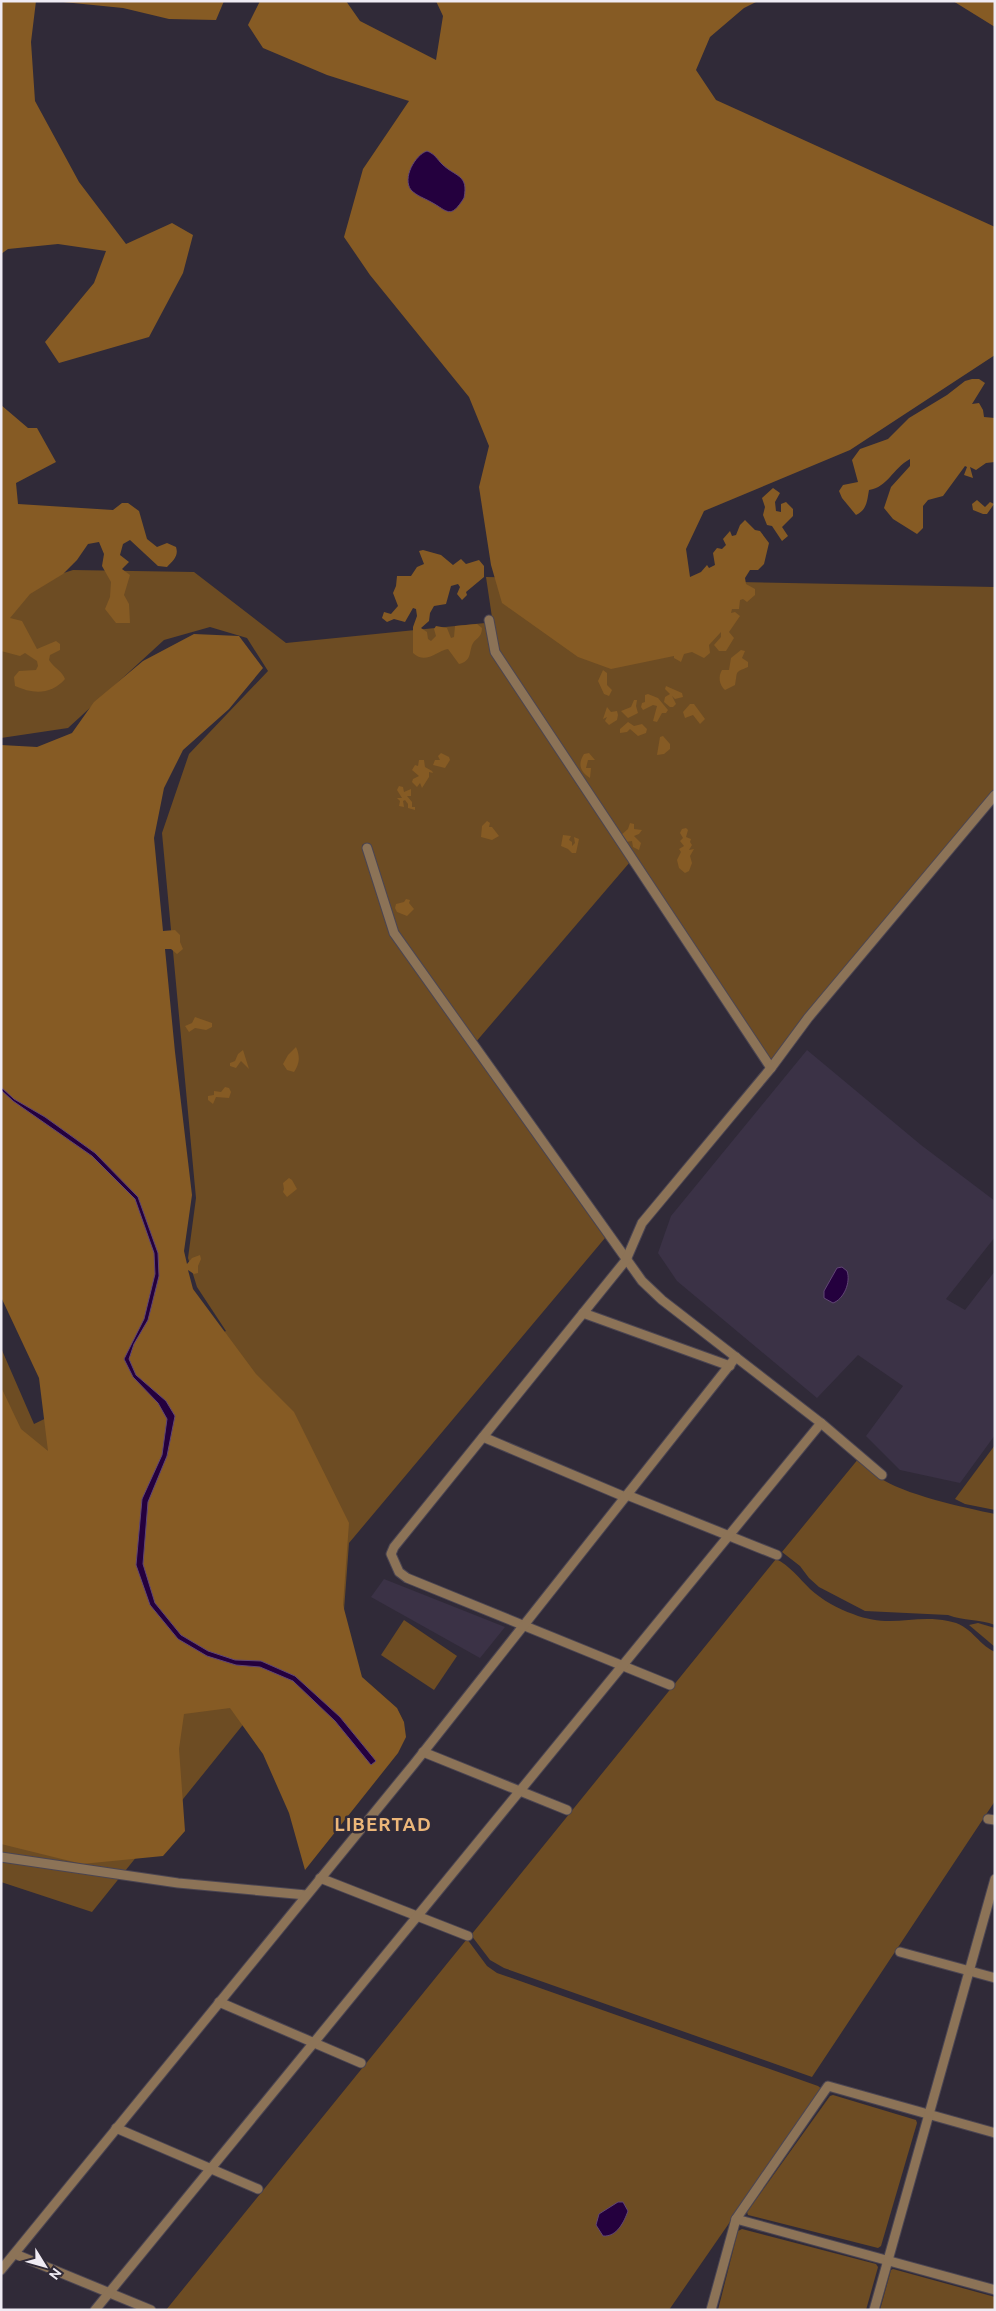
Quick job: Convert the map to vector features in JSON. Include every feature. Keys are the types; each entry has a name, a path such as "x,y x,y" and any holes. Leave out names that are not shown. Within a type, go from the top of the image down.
{"street":[{"path":"489,620 495,652 771,1068"},
{"path":"670,1685 408,1578 399,1572 392,1554 394,1547 626,1260 642,1222 771,1068 808,1018 995,795"},
{"path":"367,848 394,933 642,1281 662,1300 821,1423 882,1475"},
{"path":"583,1313 730,1366"},
{"path":"1,2270 423,1752 736,1357"},
{"path":"95,2310 821,1423"},
{"path":"483,1437 777,1556"},
{"path":"423,1752 567,1810"},
{"path":"1,1857 178,1883 306,1895"},
{"path":"320,1878 468,1936"},
{"path":"874,2310 995,1879"},
{"path":"900,1952 995,1978"},
{"path":"219,2002 361,2062"},
{"path":"711,2310 736,2219 828,2086 995,2133"},
{"path":"116,2128 258,2189"},
{"path":"736,2219 995,2290"},
{"path":"15,2254 151,2310"}],"shaded area":[{"path":"1,1 36,1 31,42 35,101 79,182 126,244 172,223 193,235 183,273 149,337 59,363 45,342 94,283 106,251 58,244 8,249 1,254"},
{"path":"53,1 224,1 216,20 169,19 123,8"},
{"path":"260,1 346,1 360,21 436,60 443,16 436,1 758,1 744,8 710,37 696,70 716,100 995,227 995,355 850,450 704,511 686,549 690,577 701,572 707,565 709,568 715,565 713,553 717,548 722,549 726,545 723,539 730,531 732,536 736,535 740,525 745,520 755,530 760,531 769,543 764,564 758,570 750,570 745,578 746,584 755,589 755,595 747,602 743,599 740,600 739,609 732,609 731,613 735,612 740,616 729,632 734,638 726,651 719,651 714,645 721,637 721,632 709,645 710,653 704,658 692,652 684,654 681,662 674,658 674,656 611,669 578,657 502,603 491,565 479,487 489,446 469,397 370,275 344,237 363,169 409,101 327,75 263,48 248,25"},
{"path":"953,1 995,1 995,27"},
{"path":"427,151 463,180 464,198 452,211 445,210 411,190 408,179 411,168 418,157"},
{"path":"979,379 985,383 972,404 979,403 984,417 995,418 995,462 986,463 976,470 970,467 973,478 964,475 967,467 965,466 943,496 928,500 923,506 923,528 917,534 893,519 884,508 891,487 910,466 910,459 886,482 869,490 864,508 856,515 842,498 839,491 843,485 858,482 852,460 860,449 888,439 909,418 947,395 965,381"},
{"path":"1,405 28,428 37,428 56,462 16,483 18,504 113,510 122,503 128,503 139,511 147,539 157,547 167,543 176,547 177,550 175,558 167,567 158,566 130,540 123,544 120,555 129,562 122,569 130,575 124,595 129,604 130,623 116,623 105,609 110,597 111,582 102,566 104,554 99,542 88,544 77,560 63,574 30,594 10,618 22,621 37,649 56,641 60,644 60,650 50,655 49,660 65,679 54,688 41,692 28,691 15,686 14,677 19,671 36,670 38,666 37,661 25,653 20,656 1,651"},
{"path":"773,488 780,493 775,502 776,511 781,512 781,504 786,502 793,509 793,516 782,527 788,536 782,541 772,526 767,525 763,515 765,507 762,498"},
{"path":"977,500 985,507 990,502 994,504 987,514 983,514 973,510 972,504"},
{"path":"423,550 441,555 453,565 461,559 466,564 479,560 484,566 484,577 466,592 467,595 462,600 457,594 460,587 458,584 451,586 446,604 434,606 430,613 429,621 421,628 427,632 428,639 431,641 436,636 434,629 436,626 447,628 451,638 454,637 455,626 477,624 482,628 480,636 472,645 468,659 463,663 459,664 448,649 427,658 422,658 413,653 413,627 417,616 416,609 413,608 405,622 394,619 387,622 382,618 384,612 391,614 398,606 393,593 397,576 411,576 417,567 424,564 419,551"},
{"path":"73,570 194,572 286,643 485,623 493,654 630,862 475,1043 397,931 368,843 362,845 391,936 605,1238 349,1543 342,1637 287,1670 92,1912 1,1882 1,1348 34,1424 226,1331 197,1287 188,1258 196,1198 162,833 189,754 268,671 247,638 210,627 164,640 68,728 1,738 1,593"},
{"path":"486,577 995,587 995,789 809,1011 771,1061 497,651"},
{"path":"194,634 239,636 263,668 229,709 183,750 164,788 154,838 163,931 175,930 180,935 183,949 177,954 171,949 165,949 192,1195 184,1251 187,1264 192,1258 200,1255 201,1259 198,1273 194,1274 188,1270 193,1289 256,1374 294,1412 349,1523 343,1605 362,1677 397,1708 404,1722 406,1737 398,1753 305,1870 289,1813 263,1754 230,1708 184,1714 179,1749 185,1831 163,1856 82,1864 1,1844 1,1387 21,1429 48,1451 39,1378 1,1297 1,745 37,747 72,733 94,702 143,661"},
{"path":"741,650 745,651 742,658 748,662 748,667 739,671 735,685 725,690 720,683 721,672 722,670 729,670 731,658"},
{"path":"603,670 607,673 607,685 612,690 609,696 604,694 598,681"},
{"path":"666,686 682,693 683,697 675,699 672,696 676,704 673,707 664,702 665,697 670,694 665,689"},
{"path":"648,694 658,698 668,710 666,713 662,713 657,722 653,721 657,706 653,705 643,710 641,707 642,703 645,702 645,695"},
{"path":"634,700 637,700 638,713 628,718 621,711 631,707"},
{"path":"690,704 694,704 705,719 700,724 693,715 685,718 683,712"},
{"path":"607,707 611,712 617,711 618,715 617,720 609,725 605,721 607,717 603,719"},
{"path":"628,722 634,726 642,724 647,729 646,733 638,736 630,729 627,732 620,733 620,729"},
{"path":"663,736 670,744 670,749 664,754 657,755 660,737"},
{"path":"441,753 449,757 450,760 445,768 433,765 435,760 440,760 438,756"},
{"path":"589,753 595,760 588,760 586,768 591,768 590,778 582,771 580,765 584,754"},
{"path":"419,760 424,760 425,767 433,773 429,772 429,777 422,788 420,783 417,787 412,782 413,779 419,776 412,770 415,765 418,766"},
{"path":"399,786 403,787 404,792 411,789 411,796 407,796 415,810 408,808 405,800 403,801 404,807 399,806 400,801 397,798 402,798 397,790"},
{"path":"487,821 490,823 489,827 492,827 499,836 492,840 481,837 482,826"},
{"path":"630,823 634,824 634,829 642,830 634,836 641,843 639,850 633,847 632,841 626,842 621,835 628,829"},
{"path":"686,828 688,830 686,837 691,839 692,845 689,850 694,849 690,856 692,863 689,871 685,873 679,868 677,860 681,852 679,849 684,846 680,841 683,838 680,833 682,829"},
{"path":"563,835 571,836 569,840 572,842 572,846 575,843 574,837 579,839 576,853 572,853 561,846"},
{"path":"406,899 410,900 409,903 414,909 407,916 397,912 395,908 396,904 404,902"},
{"path":"195,1017 212,1023 212,1027 206,1030 195,1028 189,1032 185,1026 192,1023"},
{"path":"296,1047 299,1060 294,1072 287,1070 283,1064"},
{"path":"243,1050 249,1069 241,1061 236,1068 230,1066 230,1063 235,1061 238,1054"},
{"path":"807,1050 921,1145 995,1201 995,1237 946,1299 965,1310 995,1271 995,1435 960,1483 900,1470 866,1436 903,1386 858,1355 817,1398 677,1281 658,1253 671,1216"},
{"path":"1,1087 14,1099 45,1117 95,1153 138,1197 158,1253 159,1276 148,1320 134,1344 129,1359 136,1375 166,1401 175,1416 167,1456 148,1502 143,1564 155,1603 181,1635 208,1651 235,1660 261,1661 295,1676 340,1717 376,1761 371,1765 335,1721 293,1681 260,1667 236,1665 207,1656 178,1639 150,1605 136,1565 142,1499 162,1455 167,1419 158,1403 133,1377 124,1359 144,1319 155,1274 154,1253 135,1199 92,1156 13,1101 1,1090"},
{"path":"225,1087 229,1088 231,1092 229,1098 216,1097 213,1104 208,1100 208,1096 214,1095 214,1091 221,1092"},
{"path":"289,1178 297,1189 287,1197 283,1192 283,1183"},
{"path":"842,1267 847,1271 848,1275 846,1290 833,1303 824,1298 824,1291 837,1268"},
{"path":"995,1445 995,1510 965,1504 955,1499"},
{"path":"859,1458 879,1477 902,1489 934,1500 995,1514 995,1625 948,1615 865,1611 819,1587 800,1566 782,1552"},
{"path":"776,1559 790,1569 815,1593 842,1610 879,1620 936,1619 956,1623 963,1626 995,1652 995,1801 812,2077 504,1968 490,1960 471,1935"},
{"path":"384,1579 505,1627 480,1658 371,1597"},
{"path":"404,1620 457,1656 434,1690 381,1655"},
{"path":"978,1623 995,1628 995,1647 969,1625"},
{"path":"467,1939 487,1966 497,1973 822,2089 669,2310 166,2310"},
{"path":"833,2095 916,2120 917,2123 881,2246 878,2248 748,2215 747,2212 830,2096"},
{"path":"618,2202 623,2202 628,2211 622,2224 616,2231 608,2236 603,2236 596,2225 599,2214"},
{"path":"742,2229 876,2264 878,2267 866,2310 718,2310 738,2231"},
{"path":"891,2270 995,2297 995,2310 880,2310"}],"district":[{"name":"LIBERTAD","path":"383,1824"}]}
